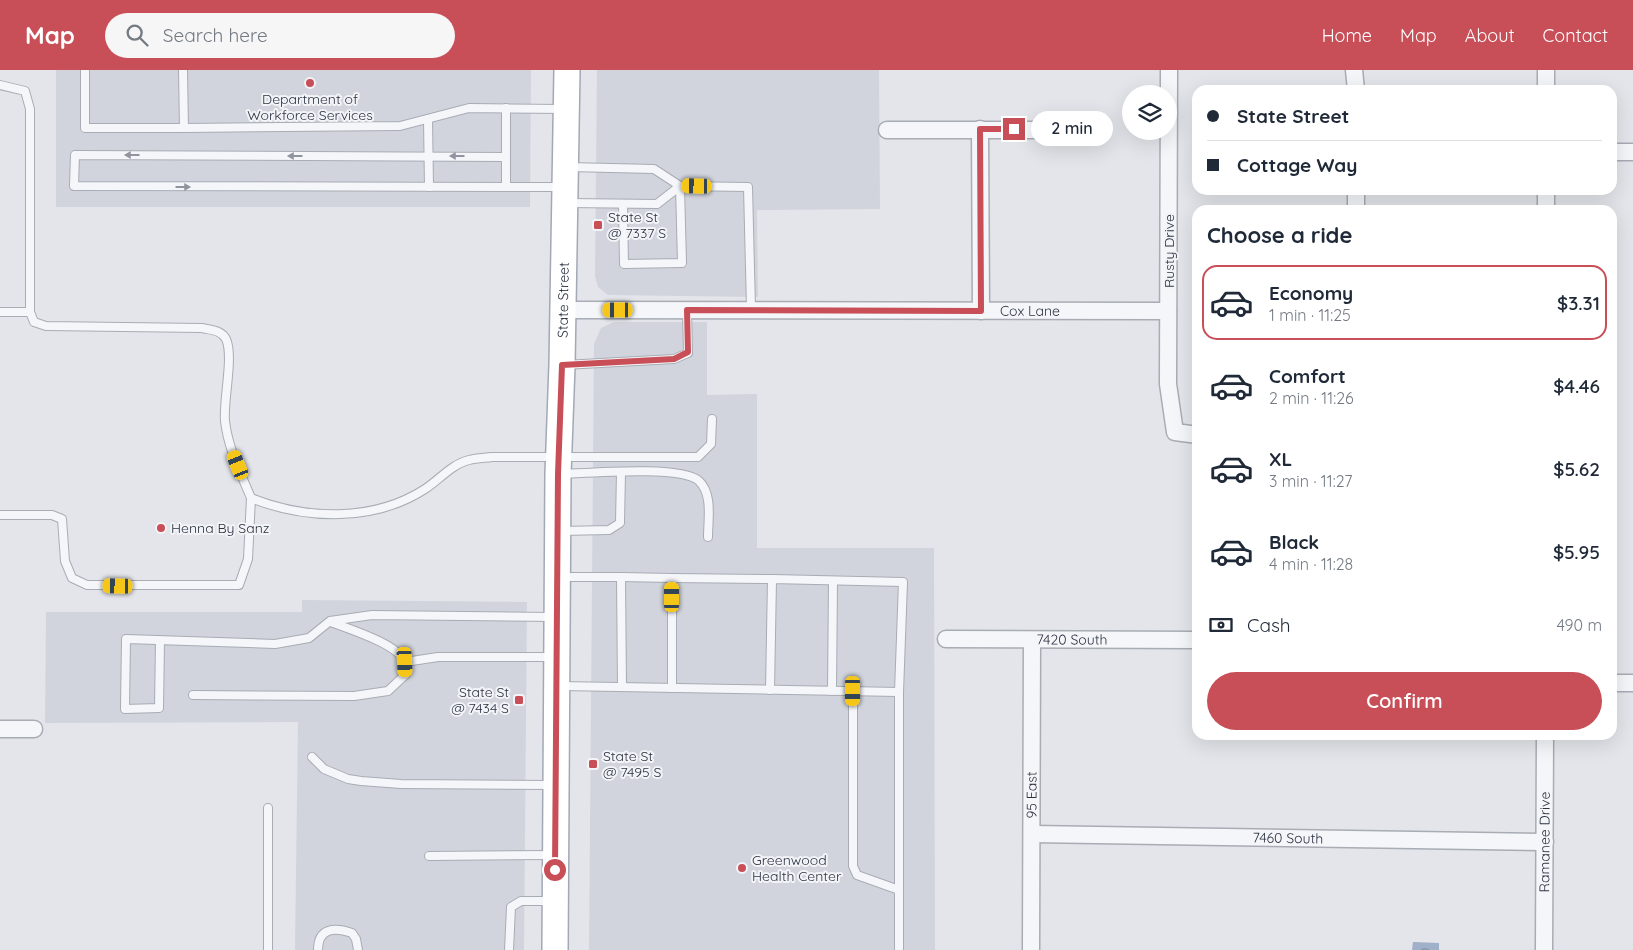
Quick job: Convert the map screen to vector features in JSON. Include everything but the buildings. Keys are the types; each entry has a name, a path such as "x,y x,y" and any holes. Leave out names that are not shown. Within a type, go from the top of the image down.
{"main road":[{"name":"State Street","path":"555,950 556,577 566,186 567,70"}],"street":[{"name":"Rusty Drive","path":"1169,70 1168,384 1175,432 1192,434"},
{"path":"1354,70 1356,85"},
{"path":"1546,70 1546,85"},
{"path":"980,129 981,311"},
{"path":"887,130 1066,130"},
{"path":"1617,152 1633,152"},
{"name":"Cox Lane","path":"562,310 1168,311"},
{"name":"7420 South","path":"946,639 1192,640"},
{"name":"95 East","path":"1031,950 1032,640"},
{"path":"1617,683 1633,684"},
{"path":"0,728 34,728"},
{"name":"Ramanee Drive","path":"1544,950 1545,740"},
{"name":"7460 South","path":"1032,834 1545,842"}],"lane":[{"path":"85,70 85,128 400,126 469,108 566,109"},
{"path":"183,70 184,128"},
{"path":"0,85 25,91 30,109 30,312 34,322 46,326 202,328 217,330 226,339 228,353 225,421 232,449 251,498 248,559 240,585 87,585 72,578 65,560 62,519 52,515 0,515"},
{"path":"506,108 506,187"},
{"path":"428,119 428,187"},
{"path":"506,156 75,155 74,186 566,186 654,169 680,186 748,187 751,309"},
{"path":"566,186 623,204 657,204 680,186"},
{"path":"623,204 624,264 682,263 680,186"},
{"path":"562,365 674,359 688,352 687,310"},
{"path":"0,312 30,312"},
{"path":"558,466 698,457 711,444 712,419"},
{"path":"251,498 284,509 311,514 340,514 392,506 425,490 449,471 468,460 492,458 621,472 683,472 700,481 707,498 708,537"},
{"path":"557,531 609,530 620,524 621,472"},
{"path":"556,577 903,582 899,692 899,950"},
{"path":"621,577 622,687"},
{"path":"672,578 672,688"},
{"path":"770,690 772,579"},
{"path":"832,691 833,581"},
{"path":"160,641 159,708 125,709 126,639 275,644 309,638 330,621 372,615 556,617"},
{"path":"193,695 354,696 388,691 406,674 405,662 400,654 383,643 330,621"},
{"path":"405,662 438,657 556,657"},
{"path":"555,686 899,692"},
{"path":"853,691 853,866 858,875 899,890"},
{"path":"312,757 324,769 348,779 377,783 555,785"},
{"path":"268,808 268,950"},
{"path":"429,856 555,855"},
{"path":"509,950 511,907 521,901 555,900"},
{"path":"318,950 319,938 322,933 329,931 352,933 356,939 358,950"}],"shaded area":[{"path":"56,70 531,70 530,207 56,207"},
{"path":"597,70 879,70 880,209 757,210 758,297 608,295 598,287 595,276"},
{"path":"614,322 707,322 707,395 757,394 757,548 934,548 935,950 589,950 594,344 601,328"},
{"path":"302,600 527,602 524,950 295,950 298,722 45,723 46,612 302,612"}],"water":[{"path":"1413,942 1439,943 1439,950 1412,950"}],"place":[{"name":"Department of Workforce Services","path":"310,83"},
{"name":"State St @ 7337 S","path":"598,225"},
{"name":"Henna By Sanz","path":"161,528"},
{"name":"State St @ 7434 S","path":"519,700"},
{"name":"State St @ 7495 S","path":"593,764"},
{"name":"Greenwood Health Center","path":"742,868"}],"route":[{"path":"555,870 555,686 558,474 562,365 674,359 688,352 687,310 981,311 980,129 1014,129"}]}
